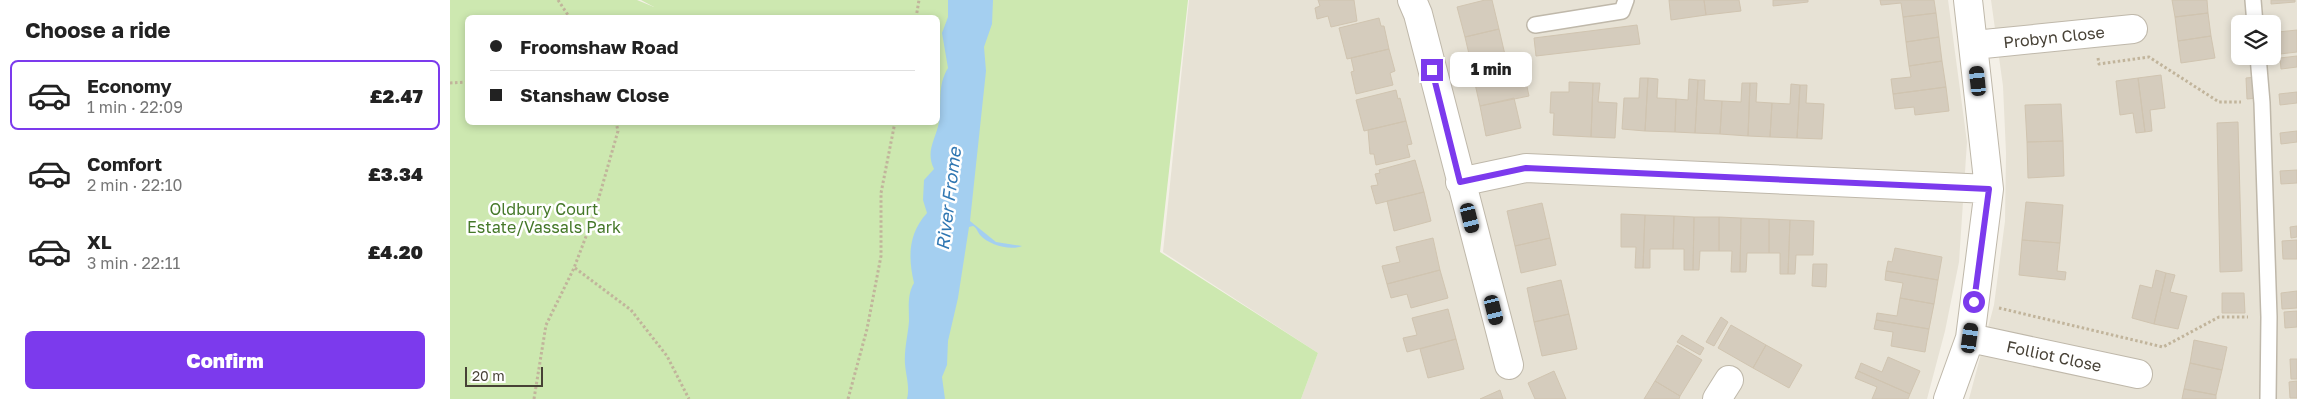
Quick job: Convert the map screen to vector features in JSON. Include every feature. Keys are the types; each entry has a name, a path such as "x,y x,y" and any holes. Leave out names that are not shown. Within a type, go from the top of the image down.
{"street":[{"path":"1412,0 1418,14 1508,365"},
{"path":"1948,399 1970,338 1989,189 1968,0"},
{"name":"Probyn Close","path":"1974,45 2133,29"},
{"path":"1460,182 1526,168 1989,189"},
{"name":"Folliot Close","path":"1970,338 2138,374"}],"lane":[{"path":"1535,25 1622,11 1626,0"},
{"path":"2253,0 2254,15"},
{"path":"2259,65 2262,103 2269,317 2268,399"}],"path":[{"path":"558,0 568,15"},
{"path":"916,15 919,0"},
{"path":"2094,32 2099,64 2149,58 2219,102 2262,103"},
{"path":"450,82 465,82"},
{"path":"534,399 546,325 574,268 593,218 618,131 617,125"},
{"path":"848,399 867,329 881,256 881,193 894,125"},
{"path":"574,268 632,310 667,356 688,399"},
{"path":"1974,302 2163,347 2219,317 2269,317"}],"shaded area":[{"path":"1189,0 1948,0 1967,142 1959,262 1945,331 1927,399 1301,399 1318,353 1163,252"},
{"path":"1991,0 2297,0 2297,399 1969,399 1994,305 2005,221 2006,153 2003,86"}],"green space":[{"name":"Oldbury Court Estate/Vassals Park","path":"450,0 637,0 654,7 641,0 1188,0 1160,252 1318,353 1301,399 450,399"}],"water":[{"name":"River Frome","path":"948,0 993,0 992,24 984,47 986,71 970,221 996,242 1022,246 1012,248 994,244 984,239 973,226 969,227 958,298 948,341 947,365 942,377 945,399 907,399 908,386 905,353 909,321 909,297 914,283 910,255 916,229 927,213 923,200 924,180 934,169 931,151 940,125 942,81 948,68 942,33 948,17"}],"building":[{"path":"1318,0 1354,0 1357,21 1331,27 1328,16 1317,19 1315,8 1320,6"},
{"path":"1492,0 1499,29 1465,37 1457,7"},
{"path":"1669,0 1704,0 1706,15 1671,20"},
{"path":"1704,0 1739,0 1741,11 1706,15"},
{"path":"1773,0 1808,0 1808,2 1773,6"},
{"path":"1880,0 1934,0 1936,13 1903,17 1901,3 1881,5"},
{"path":"2172,0 2207,0 2208,13 2175,17"},
{"path":"2271,0 2295,0 2295,2 2271,4"},
{"path":"1936,13 1939,37 1906,42 1903,17"},
{"path":"2208,13 2211,36 2178,41 2175,17"},
{"path":"1379,18 1381,26 1384,26 1389,49 1347,59 1339,28"},
{"path":"1637,25 1640,44 1536,56 1534,38"},
{"path":"1499,29 1506,59 1472,67 1465,37"},
{"path":"2297,30 2297,52 2281,54 2281,32"},
{"path":"2211,36 2215,58 2181,63 2178,41"},
{"path":"1939,37 1942,61 1909,66 1906,42"},
{"path":"1389,49 1395,71 1390,73 1393,85 1356,94 1351,72 1354,71 1351,58"},
{"path":"2297,56 2297,67 2281,69 2281,58"},
{"path":"1942,61 1946,87 1893,94 1891,79 1911,77 1909,66"},
{"path":"1507,67 1512,85 1526,82 1529,96 1480,106 1473,75"},
{"path":"2161,75 2165,108 2150,110 2152,131 2145,132 2138,78"},
{"path":"2257,77 2258,98 2247,99 2246,78"},
{"path":"1640,78 1648,78 1645,131 1622,129 1624,98 1639,98"},
{"path":"1648,78 1658,79 1657,98 1676,99 1675,132 1645,131"},
{"path":"2138,78 2145,132 2136,133 2133,113 2120,115 2116,81"},
{"path":"1689,79 1698,80 1695,133 1675,132 1676,99 1688,100"},
{"path":"1698,80 1705,80 1704,100 1722,101 1720,134 1695,133"},
{"path":"1569,82 1593,83 1591,137 1553,135 1554,113 1550,113 1551,92 1569,92"},
{"path":"1593,83 1600,83 1598,102 1617,103 1615,138 1591,137"},
{"path":"1742,83 1750,83 1748,136 1720,134 1722,101 1741,102"},
{"path":"1750,83 1757,83 1756,102 1772,103 1770,137 1748,136"},
{"path":"1791,84 1800,85 1797,138 1770,137 1772,103 1790,104"},
{"path":"1800,85 1807,85 1806,103 1824,104 1822,139 1797,138"},
{"path":"1946,87 1949,111 1915,115 1914,107 1895,109 1893,94"},
{"path":"1396,90 1406,121 1364,131 1356,100"},
{"path":"2297,92 2297,103 2280,105 2279,94"},
{"path":"1514,98 1521,128 1486,136 1480,106"},
{"path":"2061,104 2063,141 2027,142 2025,105"},
{"path":"1406,121 1412,144 1407,145 1410,157 1376,165 1374,154 1370,154 1368,130"},
{"path":"2238,122 2242,271 2220,272 2217,123"},
{"path":"2297,131 2297,142 2281,144 2280,133"},
{"path":"2063,141 2064,176 2028,178 2027,142"},
{"path":"1415,160 1424,192 1376,204 1371,186 1378,185 1375,174 1380,173 1379,170"},
{"path":"2297,170 2297,183 2281,184 2280,171"},
{"path":"1424,192 1431,221 1394,231 1387,201"},
{"path":"2026,202 2063,205 2060,243 2022,240"},
{"path":"1542,203 1550,238 1515,246 1507,211"},
{"path":"1621,214 1645,215 1643,268 1635,268 1636,247 1621,247"},
{"path":"1645,215 1674,216 1673,249 1650,249 1650,268 1643,268"},
{"path":"1674,216 1694,217 1693,270 1684,270 1684,249 1673,249"},
{"path":"1694,217 1719,217 1719,251 1700,251 1699,270 1693,270"},
{"path":"1719,217 1741,218 1740,272 1731,272 1732,251 1719,251"},
{"path":"1741,218 1769,219 1769,253 1747,253 1746,272 1740,272"},
{"path":"1769,219 1790,220 1788,274 1780,274 1780,253 1769,253"},
{"path":"1790,220 1814,221 1813,255 1796,255 1795,274 1788,274"},
{"path":"2297,226 2297,237 2291,238 2290,227"},
{"path":"1433,238 1440,270 1387,284 1382,266 1400,262 1396,247"},
{"path":"1550,238 1556,265 1521,273 1515,246"},
{"path":"2022,240 2060,243 2057,271 2066,272 2065,280 2019,275"},
{"path":"2297,240 2297,259 2283,259 2282,241"},
{"path":"1895,248 1942,257 1938,280 1886,271 1888,261 1892,262"},
{"path":"1813,264 1827,264 1826,287 1812,286"},
{"path":"1440,270 1448,298 1411,308 1407,294 1391,298 1387,284"},
{"path":"2156,270 2166,273 2154,324 2132,318 2140,285 2152,288"},
{"path":"1886,271 1938,280 1934,304 1900,298 1903,283 1885,280"},
{"path":"2166,273 2175,275 2170,292 2187,296 2178,329 2154,324"},
{"path":"1561,280 1569,314 1534,322 1527,288"},
{"path":"2297,291 2297,308 2282,309 2281,293"},
{"path":"2222,293 2244,293 2245,313 2222,313"},
{"path":"1900,298 1934,304 1929,329 1876,320 1877,313 1897,316"},
{"path":"1448,309 1456,339 1407,352 1403,338 1417,335 1412,318"},
{"path":"2297,311 2297,327 2285,328 2284,312"},
{"path":"1569,314 1577,349 1542,356 1534,322"},
{"path":"1721,317 1728,322 1714,346 1706,342"},
{"path":"1876,320 1929,329 1925,352 1891,346 1893,332 1874,329"},
{"path":"1731,325 1766,345 1753,368 1718,348"},
{"path":"1682,335 1704,348 1700,355 1677,342"},
{"path":"1456,339 1464,369 1428,378 1420,349"},
{"path":"2194,340 2227,347 2222,370 2190,363"},
{"path":"1677,345 1702,360 1680,396 1655,381"},
{"path":"1766,345 1802,365 1789,388 1753,368"},
{"path":"1888,357 1920,371 1910,394 1858,371 1861,363 1882,372"},
{"path":"2290,359 2297,359 2297,379 2291,379"},
{"path":"2190,363 2222,370 2216,395 2184,389"},
{"path":"1554,371 1566,399 1535,399 1528,383"},
{"path":"1858,371 1910,394 1908,399 1872,399 1877,387 1855,378"},
{"path":"1655,381 1680,396 1679,399 1644,399"},
{"path":"2297,381 2297,398 2290,398 2289,382"},
{"path":"2184,389 2216,395 2216,399 2182,399"},
{"path":"1500,390 1503,399 1480,399"}],"route":[{"path":"1432,70 1460,182 1526,168 1989,189 1974,302"}]}
